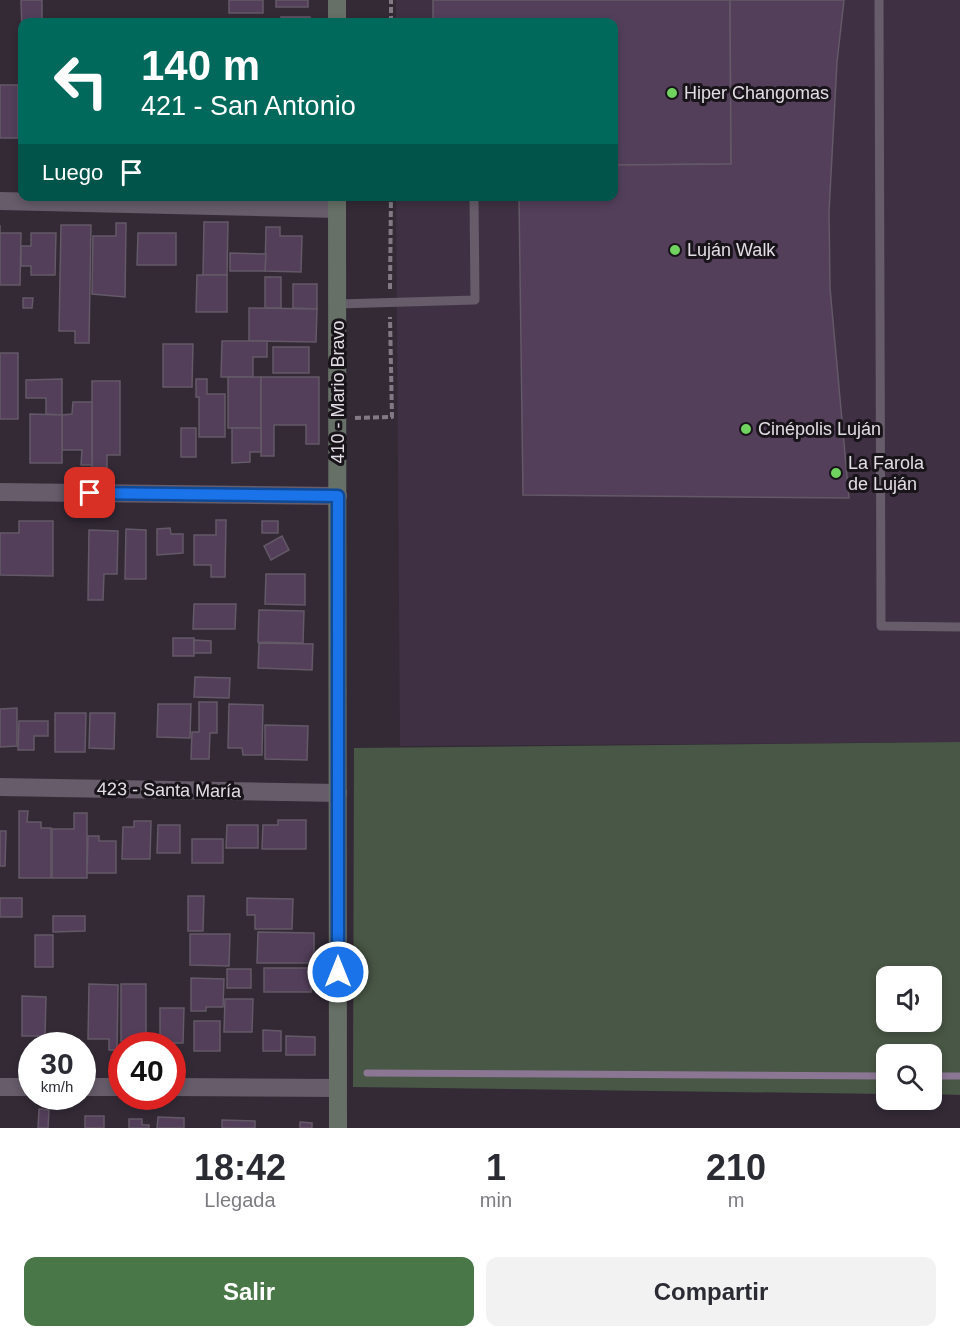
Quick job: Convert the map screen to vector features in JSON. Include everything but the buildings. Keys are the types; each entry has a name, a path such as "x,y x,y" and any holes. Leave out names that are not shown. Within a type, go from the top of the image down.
{"street":[{"path":"337,0 337,18"},
{"path":"0,201 337,203"},
{"name":"410 - Mario Bravo","path":"337,203 338,1128"},
{"path":"0,492 338,496"},
{"name":"423 - Santa María","path":"0,787 338,793"},
{"path":"0,1087 18,1087"},
{"path":"186,1088 338,1088"}],"lane":[{"path":"879,0 880,626 960,627"},
{"path":"338,304 475,300 474,201"}],"path":[{"path":"391,0 391,18"},
{"path":"338,418 392,417"}],"shaded area":[{"path":"396,0 960,0 960,742 400,746 396,201 618,201 618,18 396,18"}],"green space":[{"path":"960,742 960,1095 942,1094 942,1044 876,1044 876,1094 353,1087 354,748"}],"waterway":[{"path":"367,1073 876,1076"},
{"path":"942,1076 960,1076"}],"place":[{"name":"Hiper Changomas","path":"672,93"},
{"name":"Luján Walk","path":"675,250"},
{"name":"Cinépolis Luján","path":"746,429"},
{"name":"La Farola de Luján","path":"836,473"}],"route":[{"path":"90,493 338,496 338,972"}]}
